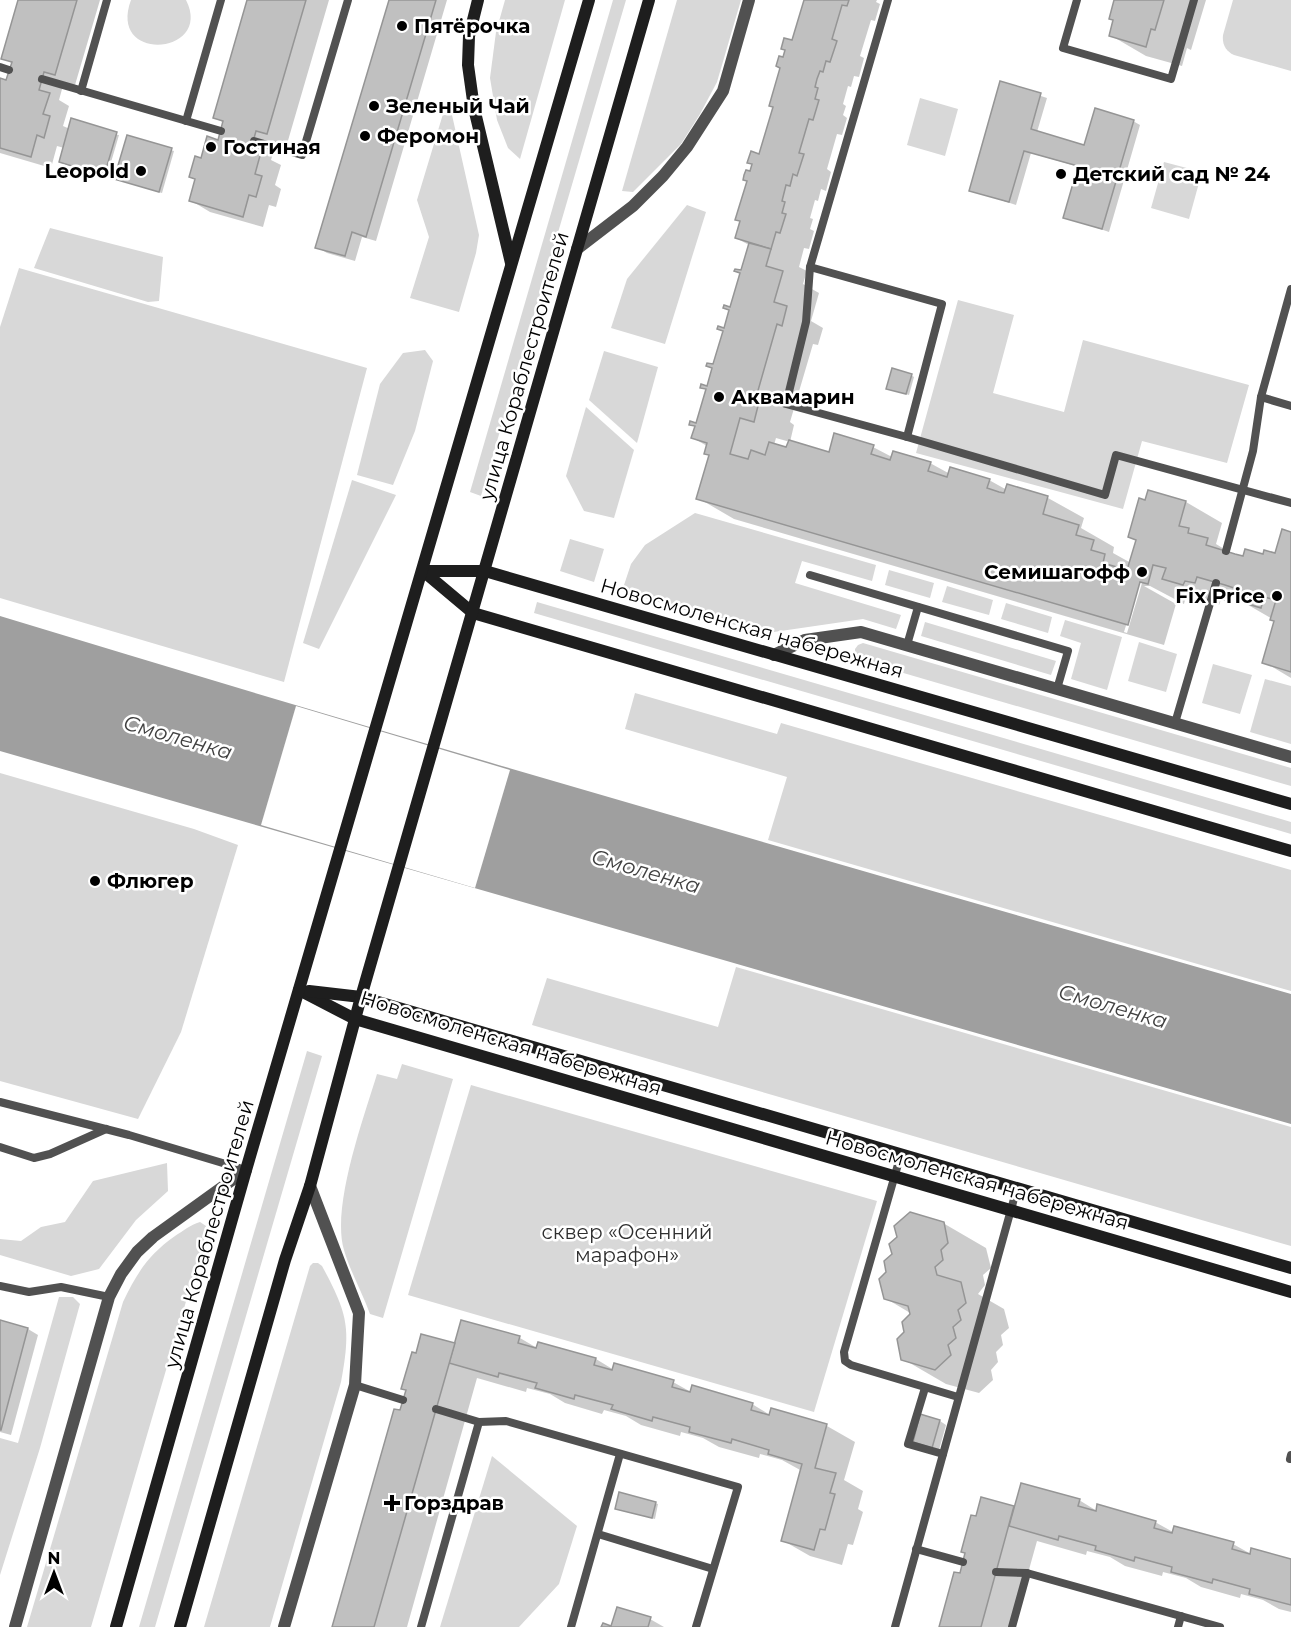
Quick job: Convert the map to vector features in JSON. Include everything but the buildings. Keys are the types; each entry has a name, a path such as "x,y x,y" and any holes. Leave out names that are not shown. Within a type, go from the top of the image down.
{"street":[{"name":"улица Кораблестроителей","path":"478,0 469,36 468,65 474,108 512,265"},
{"name":"улица Кораблестроителей","path":"117,1627 246,1170 589,0"},
{"name":"улица Кораблестроителей","path":"362,997 649,0"},
{"path":"577,249 633,206 668,171 687,147 723,91 749,0"},
{"path":"423,571 473,613 1291,851"},
{"name":"Новосмоленская набережная","path":"423,571 485,571 1291,804"},
{"path":"774,655 805,640 861,632 1291,757"},
{"name":"Новосмоленская набережная","path":"299,990 362,997 1291,1268"},
{"name":"Новосмоленская набережная","path":"299,990 355,1019 1291,1292"},
{"path":"180,1627 285,1260 310,1186 362,997"},
{"path":"15,1627 110,1297 121,1274 137,1252 153,1237 246,1170"},
{"path":"284,1627 355,1385 359,1313 310,1186"}],"lane":[{"path":"81,91 107,0"},
{"path":"186,121 221,0"},
{"path":"254,141 302,155 348,0"},
{"path":"888,0 810,267 806,322 786,404 1105,495 1116,455 1291,503"},
{"path":"1077,0 1063,48 1171,79 1194,0"},
{"path":"0,67 9,70"},
{"path":"42,79 221,131"},
{"path":"810,267 942,304 907,437"},
{"path":"1226,551 1253,451 1261,397 1291,289"},
{"path":"1261,397 1291,406"},
{"path":"810,575 1068,651 1057,689"},
{"path":"1175,723 1216,583"},
{"path":"907,645 918,607"},
{"path":"0,1101 107,1129 246,1170"},
{"path":"0,1147 34,1158 50,1154 107,1129"},
{"path":"901,1154 844,1352 845,1361 851,1365 958,1397"},
{"path":"894,1627 1017,1188"},
{"path":"0,1286 29,1292 61,1287 110,1297"},
{"path":"355,1385 403,1400"},
{"path":"926,1388 908,1444 943,1454"},
{"path":"436,1409 478,1422 506,1421 738,1487 696,1627"},
{"path":"421,1627 478,1422"},
{"path":"571,1627 620,1454"},
{"path":"598,1534 713,1569"},
{"path":"916,1549 963,1562"},
{"path":"996,1572 1027,1574 1220,1627"},
{"path":"1012,1627 1027,1574"},
{"path":"1178,1627 1181,1616"}],"green space":[{"path":"131,0 186,0 191,18 186,32 175,41 160,45 145,43 133,35 128,21"},
{"path":"505,0 565,0 520,159 508,148 497,120 490,78 496,32"},
{"path":"613,0 626,0 481,496 470,492"},
{"path":"677,0 741,0 717,82 700,114 681,144 633,192 622,191"},
{"path":"1233,0 1291,0 1291,71 1234,55 1227,50 1223,42 1223,35"},
{"path":"920,98 958,109 945,156 907,145"},
{"path":"446,109 451,111 479,235 459,312 410,298 429,237 417,200"},
{"path":"1164,162 1202,172 1189,219 1151,208"},
{"path":"687,205 706,212 665,344 611,328 627,279"},
{"path":"50,228 163,257 159,301 148,302 34,268"},
{"path":"19,268 367,368 284,682 0,598 0,327"},
{"path":"958,300 1014,315 993,393 1064,412 1083,340 1249,385 1227,463 1142,441 1123,509 916,453"},
{"path":"425,350 433,361 415,431 393,485 357,475 380,384 403,353"},
{"path":"604,351 658,367 637,443 589,400"},
{"path":"586,407 634,450 614,518 584,511 566,476"},
{"path":"352,480 396,495 319,649 303,643"},
{"path":"695,513 876,565 872,581 802,561 795,583 901,615 896,629 863,619 767,633 622,591 631,564 645,545"},
{"path":"570,539 604,549 594,582 560,571"},
{"path":"889,570 934,583 930,598 885,585"},
{"path":"947,586 993,600 989,615 942,602"},
{"path":"537,602 1291,822 1291,834 534,613"},
{"path":"1006,603 1052,617 1048,633 1001,619"},
{"path":"1065,620 1122,637 1107,690 1071,679 1081,643 1060,636"},
{"path":"925,622 1056,661 1051,675 921,636"},
{"path":"1139,642 1177,654 1166,692 1128,681"},
{"path":"863,643 1291,768 1291,786 859,660 855,655 855,649"},
{"path":"1213,664 1252,675 1240,714 1202,703"},
{"path":"1265,679 1291,686 1291,744 1250,732"},
{"path":"635,693 777,734 781,723 1291,870 1291,991 768,840 787,777 625,729"},
{"path":"0,773 194,829 238,845 181,1032 138,1119 0,1081"},
{"path":"736,967 1291,1127 1291,1246 532,1025 547,978 718,1027"},
{"path":"307,1051 322,1056 155,1627 139,1627"},
{"path":"402,1064 453,1079 383,1318 370,1314 349,1266 341,1232 342,1210 357,1137 377,1074 397,1079"},
{"name":"сквер «Осенний марафон»","path":"471,1085 877,1201 814,1412 408,1295"},
{"path":"167,1163 168,1191 136,1220 99,1269 71,1276 0,1255 0,1239 21,1241 41,1227 65,1222 93,1181"},
{"path":"200,1222 206,1226 206,1233 91,1627 27,1627 123,1302 138,1273 150,1258 175,1236"},
{"path":"313,1263 322,1266 337,1297 345,1322 346,1348 341,1382 270,1627 204,1627 310,1266"},
{"path":"59,1297 73,1297 80,1304 40,1448 0,1575 0,1438 18,1443"},
{"path":"492,1456 577,1526 559,1584 519,1627 440,1627"}],"water":[{"name":"Смоленка","path":"0,616 483,760 1291,994 1291,1124 0,751"}],"pier":[{"path":"296,706 510,770 475,888 261,825"}],"place":[{"name":"Пятёрочка","path":"402,26"},
{"name":"Зеленый Чай","path":"374,106"},
{"name":"Феромон","path":"365,136"},
{"name":"Гостиная","path":"211,147"},
{"name":"Leopold","path":"141,171"},
{"name":"Детский сад № 24","path":"1061,174"},
{"name":"Аквамарин","path":"719,397"},
{"name":"Семишагофф","path":"1142,572"},
{"name":"Fix Price","path":"1277,596"},
{"name":"Флюгер","path":"95,881"},
{"name":"Горздрав","path":"392,1503"}]}
